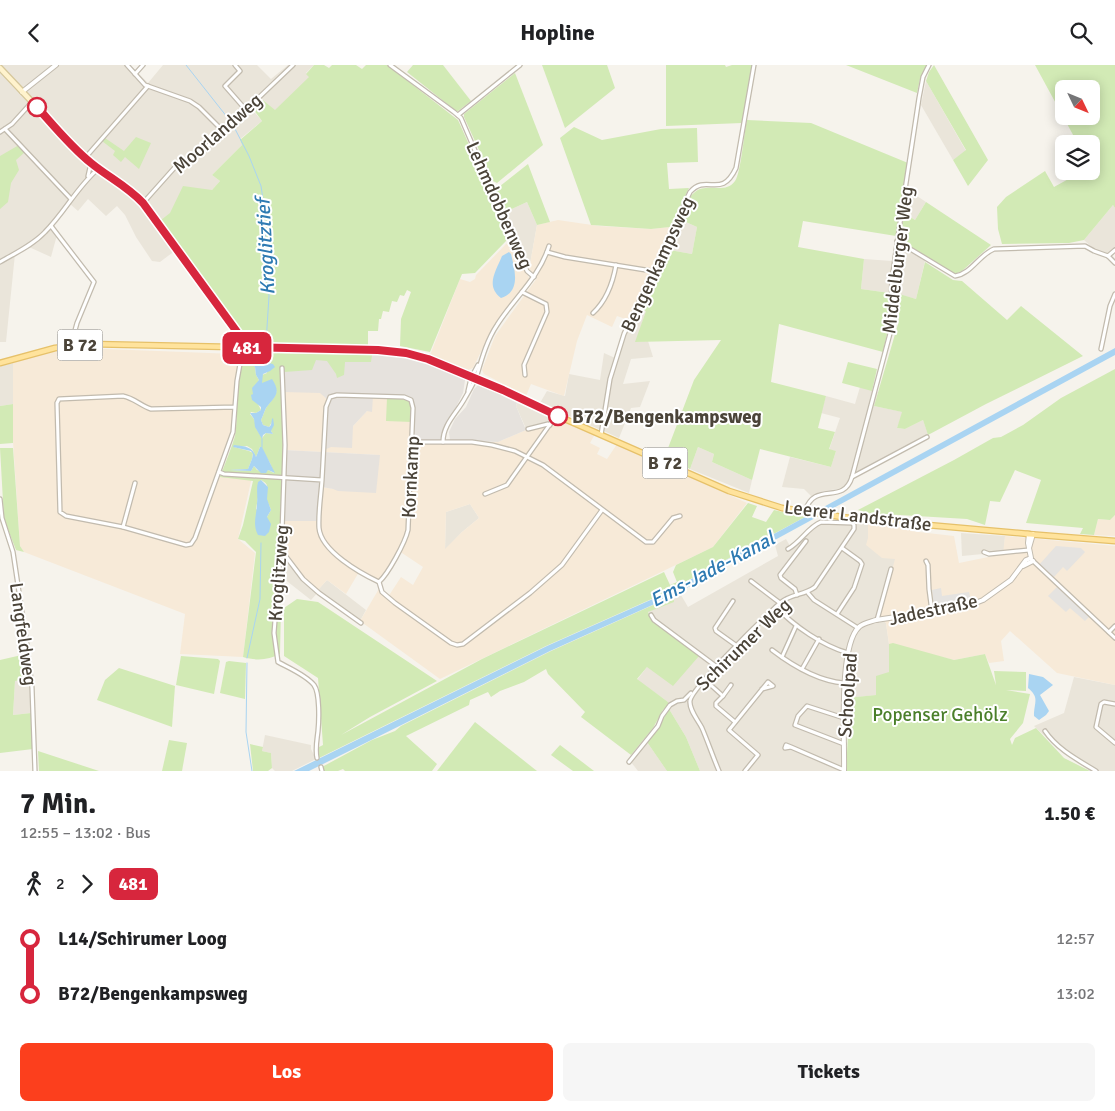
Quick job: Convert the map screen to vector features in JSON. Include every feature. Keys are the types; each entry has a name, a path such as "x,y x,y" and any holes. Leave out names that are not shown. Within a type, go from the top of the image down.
{"main road":[{"path":"0,68 84,158 124,186 143,203 237,333 240,347"},
{"name":"Leerer Landstraße","path":"0,363 41,351 71,345 240,347 400,352 428,359 473,378 729,491 782,508 830,516 1115,541"}],"street":[{"path":"22,92 56,65"},
{"path":"127,65 148,86 190,101 199,107 223,131"},
{"path":"135,74 143,65"},
{"path":"235,65 240,71 225,86 246,110"},
{"name":"Moorlandweg","path":"143,203 176,166 207,147 293,65"},
{"name":"Lehmdobbenweg","path":"390,65 458,115 464,124 527,271 534,277 496,326 468,391 448,423 443,435 443,442"},
{"path":"458,115 520,65"},
{"name":"Bengenkampsweg","path":"600,435 607,393 629,321 690,192 699,185 726,183 736,168 754,65"},
{"name":"Middelburger Weg","path":"852,477 892,326 894,307 892,283 919,98 923,77 929,65"},
{"path":"84,158 148,86"},
{"path":"0,133 32,102"},
{"path":"5,129 71,199"},
{"path":"88,177 91,163"},
{"path":"0,262 37,239 51,226 88,177 98,169"},
{"path":"51,226 94,282 73,333 71,345"},
{"path":"898,241 955,276 962,275 985,253 994,249 1086,246 1108,256 1115,263"},
{"path":"534,277 549,246"},
{"path":"1108,256 1115,250"},
{"path":"547,252 566,257 652,271"},
{"path":"593,313 601,306 612,283 616,265"},
{"path":"522,292 546,305 547,308 524,365 524,375"},
{"path":"1101,349 1110,305 1115,294"},
{"path":"236,407 151,409 123,396 59,399 57,409 60,512 66,516 123,527 186,545 191,544 195,539 233,432 236,407 240,362 240,347"},
{"name":"Kroglitzweg","path":"282,367 285,445 274,633 278,662 313,684 315,688 318,710 317,758"},
{"name":"Kornkamp","path":"333,395 409,399 413,405 407,536 400,551 379,582 346,564 322,538 319,528 322,480 328,399 333,395"},
{"path":"485,495 508,485 553,420"},
{"path":"528,429 550,425"},
{"path":"805,512 806,506 815,497 822,493 844,491 852,477 927,437"},
{"path":"412,442 492,445 528,457 543,465 641,539 649,543 657,538 673,518 680,516"},
{"path":"219,472 224,474 322,480"},
{"path":"123,527 135,483"},
{"name":"Langfeldweg","path":"0,499 4,524 13,552 27,645 32,688 36,771"},
{"path":"379,582 382,592 404,610 451,643 463,644 530,593 562,565 602,510"},
{"name":"Schirumer Weg","path":"719,771 701,726 690,707 695,689 780,603 787,598 808,593 815,587 855,528 852,523 821,522 788,549"},
{"path":"1031,534 1030,549 1032,559 1115,638"},
{"path":"797,595 795,589 781,578 780,575 806,541"},
{"path":"837,614 854,587 862,564 842,548"},
{"path":"280,549 303,579 361,623"},
{"path":"984,552 989,554 1030,549"},
{"name":"Jadestraße","path":"864,624 876,620 968,606 983,601 1011,580 1032,559"},
{"path":"926,561 928,565 932,611"},
{"path":"876,620 891,569"},
{"path":"751,581 780,603"},
{"path":"808,593 814,600 858,628"},
{"path":"733,601 714,628 738,646"},
{"path":"776,607 796,626 848,653"},
{"path":"651,615 717,667"},
{"name":"Schoolpad","path":"844,770 844,683 848,653 853,635 864,624"},
{"path":"782,657 796,626"},
{"path":"1109,632 1115,626"},
{"path":"802,669 819,639"},
{"path":"772,650 820,678 844,683"},
{"path":"704,679 723,696"},
{"path":"732,685 716,703 716,706 735,722"},
{"path":"629,762 658,725 670,705 684,700 695,689"},
{"path":"745,771 758,755 729,730 762,689"},
{"path":"684,700 690,707"},
{"path":"1115,704 1104,702 1101,704 1096,723 1096,727 1115,743"},
{"path":"844,718 807,706 798,716 795,725 844,744"},
{"path":"1045,731 1070,756 1096,771"},
{"path":"791,747 844,770"}],"shaded area":[{"path":"0,65 130,65 148,83 163,65 257,65 271,79 288,65 314,65 306,73 310,77 275,111 260,97 250,107 262,121 240,139 242,145 212,175 220,181 212,190 156,224 176,250 160,262 152,261 136,237 125,215 117,206 106,216 88,199 78,211 70,204 51,227 57,235 51,257 29,247 15,254 6,342 0,342"},
{"path":"926,81 966,151 953,160 921,105"},
{"path":"908,190 926,202 915,220 904,213"},
{"path":"527,202 537,225 530,264 527,266 505,212"},
{"path":"1113,205 1115,208 1115,248 1108,255 1095,250 1084,240"},
{"path":"679,219 697,227 692,254 664,249"},
{"path":"558,220 599,226 651,229 670,227 628,320 617,316 612,327 587,315 577,341 564,396 531,384 526,396 484,374 482,370 495,336 537,278 527,266 530,264 537,225"},
{"path":"512,241 530,280 492,329 473,368 468,370 430,355 460,279 470,282 475,279 476,275 506,244"},
{"path":"899,244 925,261 916,299 894,293"},
{"path":"864,259 892,261 890,293 861,289"},
{"path":"635,310 646,311 636,342 648,341 653,357 631,359 623,384 650,381 640,407 631,408 619,438 604,431 608,393 625,334"},
{"path":"80,348 235,354 239,361 231,434 217,474 252,477 238,539 255,553 243,657 180,654 185,614 24,552 20,546 13,441 13,363 41,353"},
{"path":"370,352 393,353 421,359 465,380 463,393 446,424 441,442 413,442 413,405 409,399 373,396 372,412 367,411 353,426 352,448 331,447 324,450 328,400 320,393 283,392 282,368 316,359 327,360 335,369 336,374 342,370 344,358 369,357"},
{"path":"604,353 615,358 606,392 601,430 540,403 547,391 565,396 569,374 600,380"},
{"path":"13,363 13,404 0,406 0,366"},
{"path":"480,383 518,400 516,406 526,430 498,442 450,440 449,432 455,419 466,407 474,389"},
{"path":"860,387 878,392 874,406 903,412 897,428 905,429 923,420 929,437 851,479 843,488 819,492 812,497 804,489 782,487 790,457 831,467 836,451 829,450 840,418 821,413 826,396 855,404"},
{"path":"283,392 320,392 353,426 367,411 373,396 404,397 410,399 413,442 498,442 526,430 547,426 552,419 555,420 557,417 595,434 590,443 600,448 597,454 607,459 617,444 747,503 713,547 440,679 360,621 380,587 382,592 388,597 401,577 413,585 423,567 399,551 379,582 359,572 346,594 327,580 318,590 304,578 283,547 282,521 319,521 322,487 333,489 379,455 284,450","holes":["470,504 479,518 462,532 445,549 446,512"]},
{"path":"518,402 537,411 543,410 557,417 555,421 547,426 527,431 516,406"},
{"path":"698,447 714,454 712,462 752,480 749,493 690,469"},
{"path":"284,450 380,455 376,493 338,491 322,487 320,521 282,521"},
{"path":"470,504 479,518 445,550 446,512"},
{"path":"1115,515 1115,536 1094,535 1098,519 1110,520"},
{"path":"823,519 868,523 868,538 896,559 879,617 886,623 889,644 889,672 877,695 846,698 846,771 700,771 686,737 669,709 668,702 637,680 647,667 653,621 648,612 681,595 688,607 778,556 775,545 786,539 790,546"},
{"path":"868,523 910,528 910,531 954,536 959,563 1003,554 1005,536 1115,546 1115,685 1057,673 1010,631 1001,641 1004,661 989,663 985,654 954,660 889,644 886,623 879,617 895,559 882,558 866,545"},
{"path":"961,533 1005,536 1004,552 962,556"},
{"path":"1056,546 1081,548 1085,552 1067,571 1063,567 1054,577 1039,565"},
{"path":"285,558 303,580 318,590 327,580 366,610 360,621 319,591 311,600 283,578"},
{"path":"1057,587 1089,617 1085,621 1070,608 1066,612 1048,596"},
{"path":"941,588 942,596 969,592 971,600 934,607 932,590"},
{"path":"1074,677 1115,685 1115,771 1094,771 1064,754 1034,726 1064,713"},
{"path":"29,679 31,713 13,715 15,681"},
{"path":"265,735 311,745 316,759 292,771 275,771 272,768 271,753 262,751"},
{"path":"647,742 667,771 638,771 631,762"}],"green space":[{"path":"314,65 324,65 329,68 332,65 356,65 362,69 366,65 387,65 458,120 492,196 491,199 496,202 512,239 506,241 475,273 462,274 430,352 400,346 401,319 411,292 407,290 404,296 400,295 397,302 392,301 389,312 383,311 381,319 379,319 378,331 368,331 368,346 251,342 242,333 161,220 170,213 183,186 212,190 220,181 212,175 242,145 240,140 262,121 253,109 263,100 275,110 309,77 306,74"},
{"path":"413,65 443,65 471,101 456,111 407,72"},
{"path":"542,65 607,65 615,88 565,128"},
{"path":"666,65 725,65 726,67 732,65 752,65 742,123 666,126"},
{"path":"846,65 928,65 920,79 917,93"},
{"path":"934,65 988,160 968,186 953,160 966,150 926,81"},
{"path":"1035,65 1115,65 1115,208 1113,205 1084,240 1069,243 1002,244 998,229 997,207 1006,197 1045,171 1054,187 1067,180 1100,180 1100,135 1073,135 1068,125 1100,125 1100,80 1055,80 1055,102"},
{"path":"515,73 543,145 497,183 493,181 464,114"},
{"path":"747,120 811,123 908,163 896,236 803,221 798,247 864,259 861,289 890,293 889,325 883,352 779,324 771,382 826,396 818,428 835,432 829,449 836,451 831,467 760,449 752,480 712,462 714,454 698,447 690,469 665,456 694,380 721,340 635,342 646,311 635,310 664,249 692,254 697,227 679,219 690,197 700,189 726,187 735,181 739,170"},
{"path":"574,127 602,140 661,129 697,128 698,162 667,163 669,189 689,188 670,227 651,229 591,225 560,138"},
{"path":"136,137 151,143 139,169 125,157 121,162 113,155 115,151 102,141 105,138 124,151"},
{"path":"19,145 25,152 16,160 19,170 11,183 8,202 0,209 0,156"},
{"path":"528,164 550,222 537,225 527,202 505,212 495,190"},
{"path":"926,202 991,245 962,271 951,273 900,240 904,213 915,220"},
{"path":"925,262 953,280 962,281 1007,320 1021,306 1083,356 928,435 923,420 905,429 897,428 902,412 874,406 898,324 899,313 896,293 916,299"},
{"path":"278,353 372,355 371,362 345,362 344,375 337,378 327,361 316,360 312,370 284,372 286,449 283,537 282,548 277,548 282,561 280,654 262,659 243,657 256,552 245,541 238,539 253,481 220,477 235,436 238,383 243,364 249,355","holes":["263,362 267,373 262,375 262,384 272,380 276,392 261,420 263,425 269,427 272,422 271,431 273,434 266,433 262,438 250,414 251,412 256,413 261,410 253,394 259,380 253,365","247,446 252,449 256,457 260,447 274,473 268,470 265,472 257,470 254,466 251,471 230,470 248,469 252,459 253,453 234,447","261,480 267,486 266,498 271,510 267,517 256,509"]},
{"path":"848,362 877,369 872,391 842,383"},
{"path":"1115,369 1115,515 1110,520 1098,519 1094,535 1080,534 1083,528 1026,523 1041,480 1015,470 1000,502 990,501 985,525 967,519 866,513 858,510 993,438 1001,437 1023,425 1061,398"},
{"path":"387,398 409,400 412,406 412,422 386,421"},
{"path":"13,404 13,443 0,444 0,406"},
{"path":"0,448 13,448 20,546 24,552 16,550 4,519"},
{"path":"748,503 757,506 752,517 766,522 774,510 805,517 663,594 546,646 319,758 317,748 323,745 318,678 284,656 284,608 297,599 318,602 437,681 341,735 482,659 664,572 670,585 677,582 673,572 676,565 713,547"},
{"path":"673,596 674,602 648,612 653,621 699,656 673,686 647,667 637,679 668,702 668,705 653,728 631,755 581,717 585,712 548,674 546,669 524,682 500,691 491,697 488,692 470,700 469,705 406,736 437,764 432,771 345,771 343,769 323,771 322,767 372,740 395,731 401,726 551,651"},
{"name":"Popenser Gehölz","path":"893,643 954,660 985,654 996,685 994,671 1026,672 1026,691 1006,690 1030,694 1023,723 1010,739 1012,745 1015,738 1036,728 1064,758 1090,771 846,771 848,734 846,698 876,695 876,676 889,672 889,644"},
{"path":"26,654 29,679 15,681 13,715 31,713 33,749 0,753 0,660"},
{"path":"181,656 218,659 220,661 214,694 176,685"},
{"path":"226,662 246,663 245,699 220,693"},
{"path":"119,668 175,686 172,727 97,700 105,680"},
{"path":"669,709 686,737 700,771 667,771 647,742 656,732"},
{"path":"475,722 537,771 437,771"},
{"path":"169,740 187,743 182,771 162,771"},
{"path":"250,744 263,747 262,751 271,753 272,768 268,771 253,771"},
{"path":"560,745 594,771 573,771 551,755"},
{"path":"38,751 99,771 39,771"}],"water":[{"path":"509,252 515,273 514,286 512,291 501,298 494,288 493,278 502,256"},
{"name":"Ems-Jade-Kanal","path":"1115,348 1115,355 668,598 550,651 309,771 294,771 547,646 664,594"},
{"path":"263,362 273,364 275,367 263,374 262,383 272,379 277,392 266,408 261,420 263,425 269,427 273,418 274,425 271,431 273,434 266,433 262,439 250,413 256,413 261,410 261,407 252,400 251,395 253,394 252,388 259,380 255,367 252,365"},
{"path":"234,445 248,448 253,451 256,457 260,447 262,447 275,473 268,470 266,473 261,473 254,466 251,471 229,470 248,469 253,454 251,451 233,447"},
{"path":"261,480 268,487 267,499 271,510 267,517 271,524 269,532 265,536 258,535 255,527 257,485"},
{"path":"1029,674 1043,677 1053,685 1040,695 1049,711 1039,720 1034,716 1036,701 1032,691 1028,688"}],"waterway":[{"name":"Kroglitztief","path":"186,65 231,122"},
{"name":"Kroglitztief","path":"234,127 249,156 261,186 264,206 269,296 266,343"},
{"name":"Kroglitztief","path":"264,362 266,354"},
{"name":"Kroglitztief","path":"262,439 262,447"},
{"name":"Kroglitztief","path":"247,658 260,599 261,543"},
{"name":"Kroglitztief","path":"247,663 246,732 252,771"}],"bus line":[{"name":"481","path":"37,107 84,158 137,196 162,227 240,336 243,347 378,350 406,353 428,359 503,390 558,416"}],"place":[{"name":"B72/Bengenkampsweg","path":"558,416"}]}
